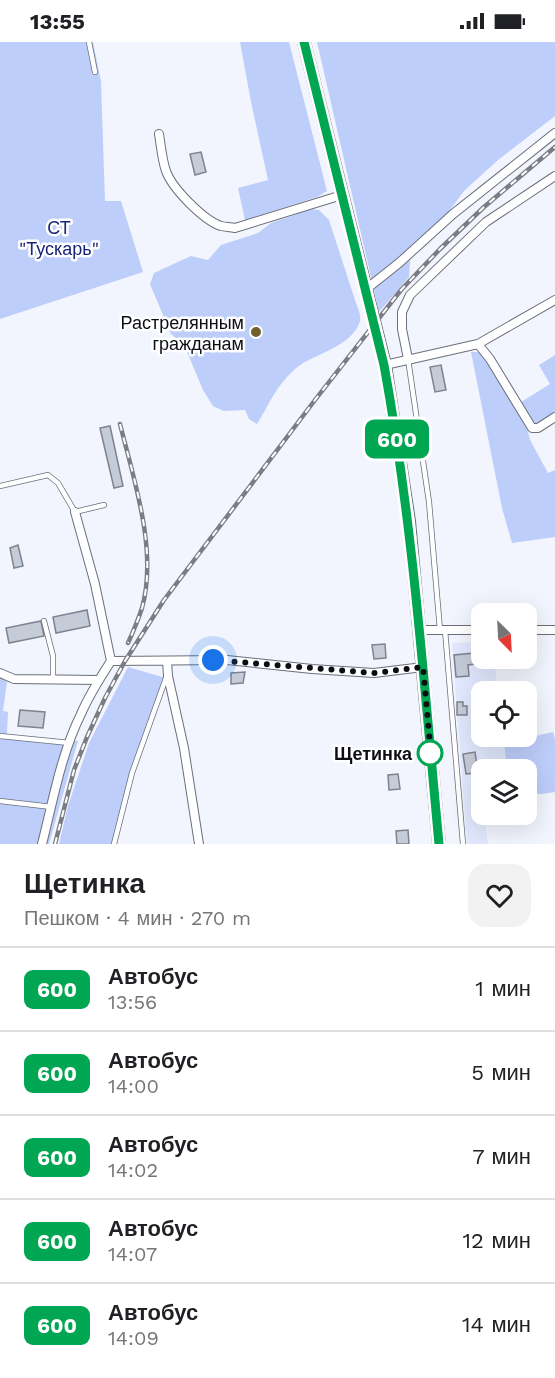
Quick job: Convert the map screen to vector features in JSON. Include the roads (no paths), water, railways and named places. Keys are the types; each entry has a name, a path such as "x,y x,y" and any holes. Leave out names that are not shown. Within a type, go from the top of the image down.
{"main road":[{"path":"304,42 384,365 409,522 439,844"}],"street":[{"path":"365,290 453,214 555,133"},
{"path":"159,134 166,172 173,184 196,208 221,226 235,228 342,195"},
{"path":"408,359 402,329 402,312 410,295 486,222 555,176"},
{"path":"384,365 478,344 555,300"},
{"path":"478,344 490,359 532,428 538,428 555,417"},
{"path":"42,844 51,807 80,715 111,661 95,584 75,512"},
{"path":"419,630 471,630"},
{"path":"537,630 555,630"},
{"path":"111,661 227,660 374,673 423,667"},
{"path":"167,661 199,844"},
{"path":"0,673 14,679 99,680"}],"lane":[{"path":"89,42 95,72"},
{"path":"408,359 429,502 463,844"},
{"path":"0,486 48,475 58,483 75,512 104,506"},
{"path":"44,621 53,656 53,680"},
{"path":"114,844 132,773 168,676"},
{"path":"0,736 70,743"},
{"path":"0,801 51,807"}],"railway":[{"path":"55,844 74,770 87,737 125,661 164,600 401,290 484,207 555,147"},
{"path":"120,424 142,516 147,563 142,608 128,643"}],"place":[{"name":"Растрелянным гражданам","path":"256,332"},
{"name":"Щетинка","path":"430,753"}],"park label":[{"name":"СТ \"Тускарь\"","path":"59,237"}]}
